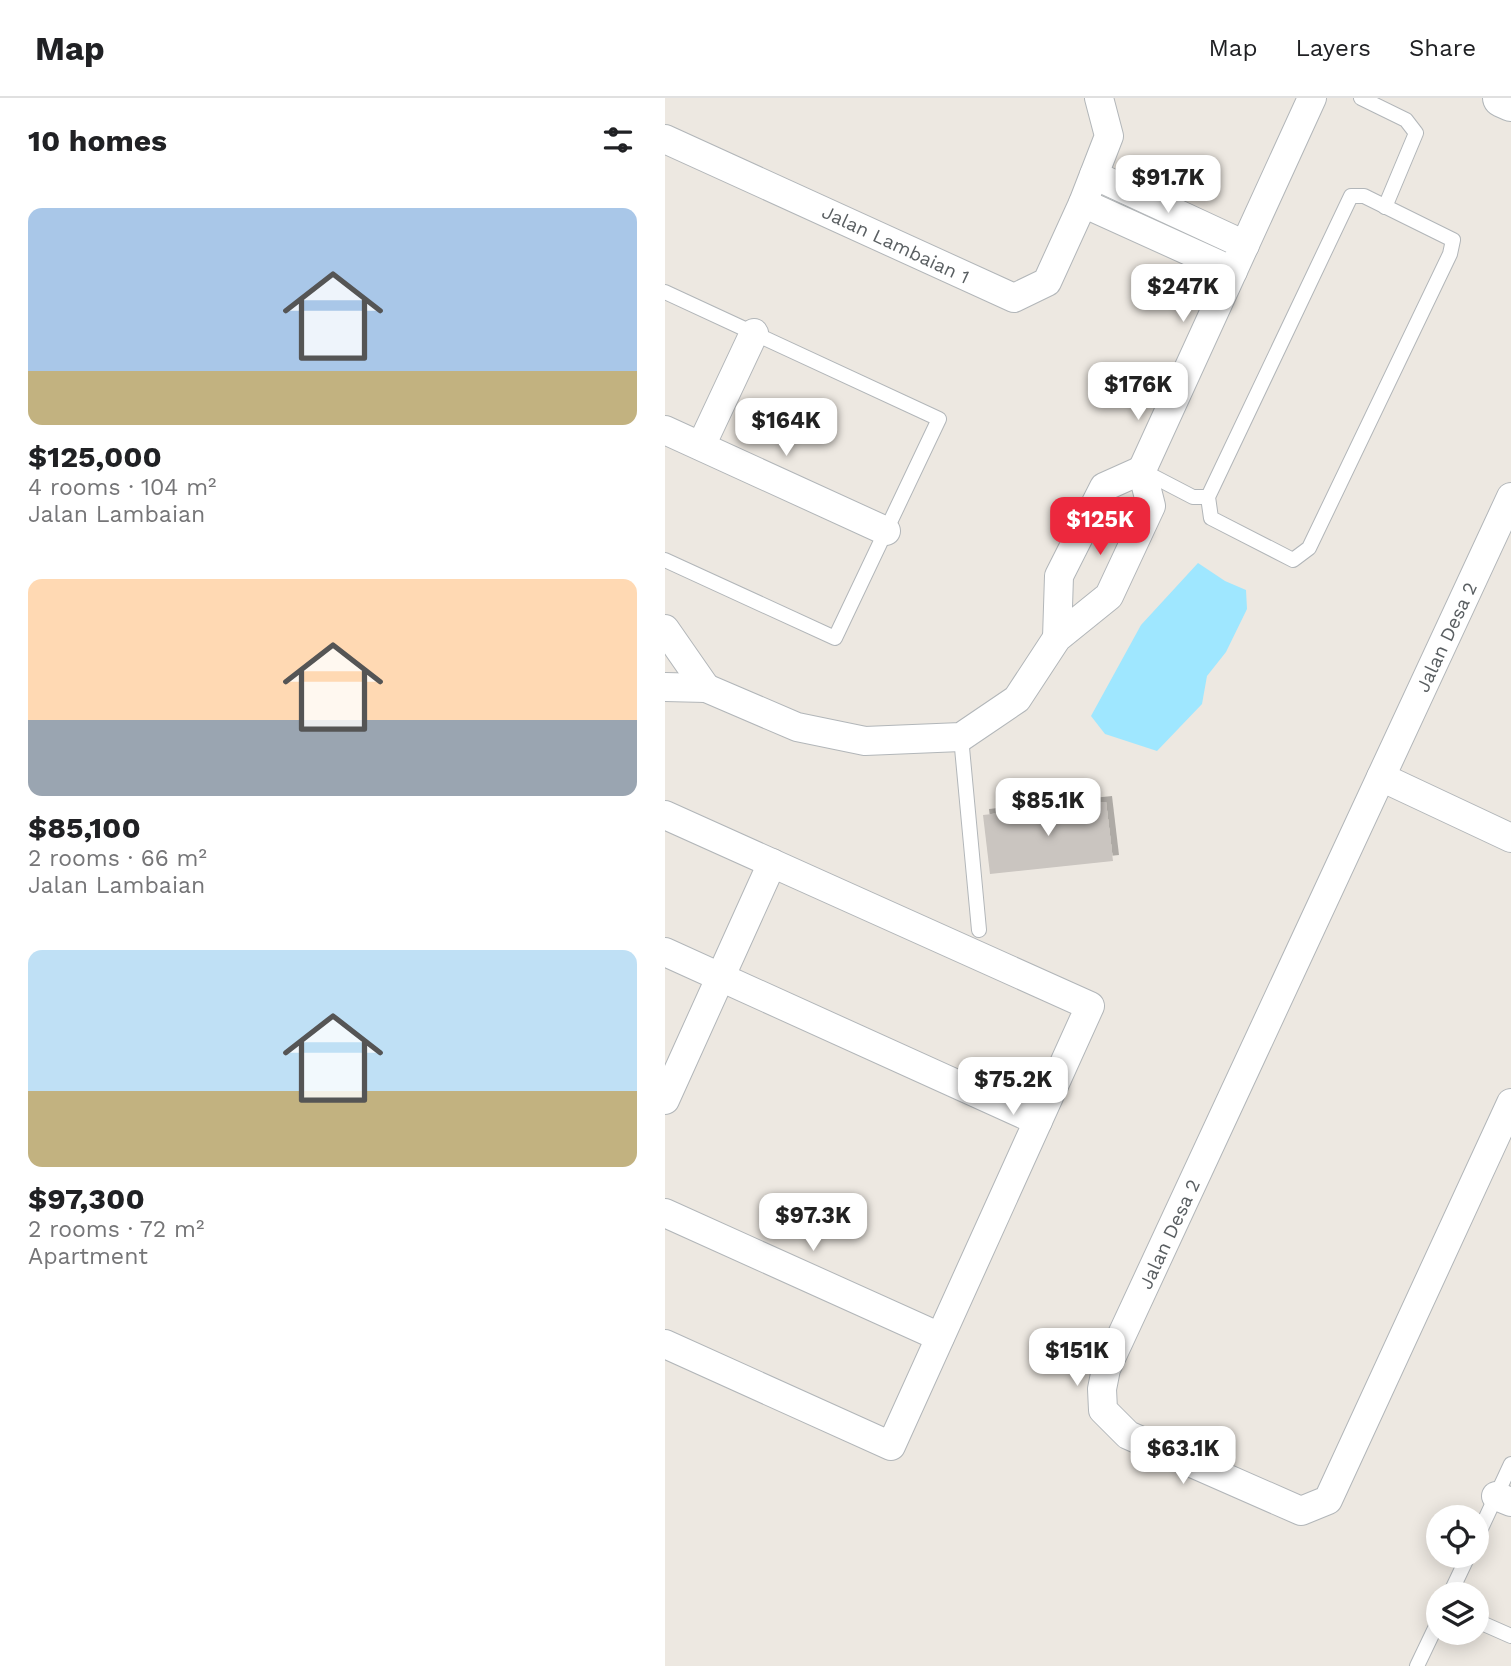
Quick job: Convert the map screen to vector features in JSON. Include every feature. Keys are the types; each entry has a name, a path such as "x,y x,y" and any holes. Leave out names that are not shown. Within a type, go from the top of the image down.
{"street":[{"path":"1099,98 1109,136 1083,203 1233,271"},
{"path":"665,687 706,688 797,727 865,741 961,737 1017,699 1058,638 1109,596 1151,506 1142,470 1311,98"},
{"path":"1502,98 1511,102"},
{"name":"Jalan Lambaian 1","path":"665,139 1014,298 1047,282 1083,203"},
{"path":"1094,175 1245,245"},
{"path":"701,446 754,333"},
{"path":"665,431 885,531"},
{"path":"1058,638 1059,576 1104,487 1142,470"},
{"name":"Jalan Desa 2","path":"1511,497 1105,1369 1103,1410 1129,1435 1301,1511 1328,1500 1511,1103"},
{"path":"665,629 706,688"},
{"path":"1381,777 1511,838"},
{"path":"665,815 1090,1006 891,1446 665,1344"},
{"path":"665,1100 772,863"},
{"path":"665,952 1038,1121"},
{"path":"665,1213 940,1337"}],"lane":[{"path":"1361,98 1406,120 1416,133 1385,207"},
{"path":"1351,196 1364,197 1453,240 1450,254 1309,548 1293,560 1211,517 1207,497 1351,196"},
{"path":"665,292 939,419 835,638 665,560"},
{"path":"1142,470 1193,497 1207,497"},
{"path":"961,737 979,930"},
{"path":"1489,1520 1504,1499 1511,1464"},
{"path":"1489,1626 1511,1636"},
{"path":"1417,1666 1427,1645"}],"water":[{"path":"1198,563 1225,581 1246,590 1247,609 1226,652 1207,676 1202,704 1157,751 1105,734 1091,716 1141,625"}],"building":[{"path":"1106,802 1113,861 990,874 983,815"}]}
